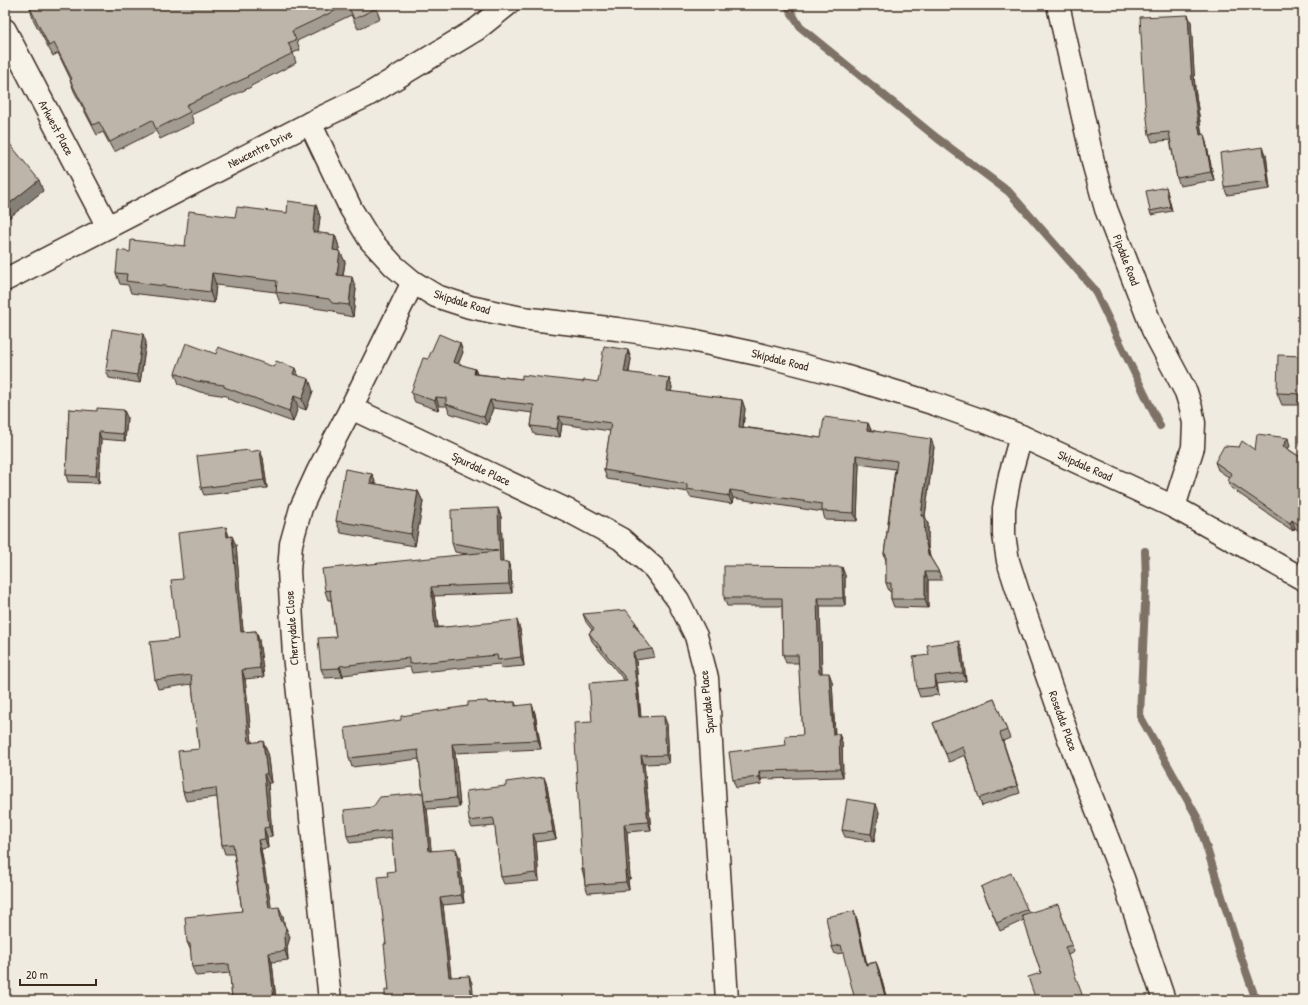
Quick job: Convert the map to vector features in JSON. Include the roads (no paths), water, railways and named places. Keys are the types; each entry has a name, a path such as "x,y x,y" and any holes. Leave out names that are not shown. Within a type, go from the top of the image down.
{"street":[{"name":"Newcentre Drive","path":"5,280 310,123 366,96 477,30 507,5"},
{"name":"Pipdale Road","path":"1058,5 1094,166 1106,209 1153,330 1186,392 1192,408 1194,423 1193,447 1174,507"},
{"name":"Arkwest Place","path":"5,30 108,226"},
{"name":"Skipdale Road","path":"310,123 352,209 370,240 394,266 413,282 436,296 477,308 522,318 617,329 691,340 762,355 844,376 932,403 1021,436 1174,507 1303,579"},
{"name":"Cherrydale Close","path":"330,1000 294,655 289,571 291,544 301,508 318,471 413,282"},
{"name":"Spurdale Place","path":"351,408 569,511 621,539 654,568 678,600 696,636 707,678 727,1000"},
{"name":"Rosedale Place","path":"1021,436 1010,475 1004,508 1004,535 1008,561 1066,731 1123,878 1164,1000"}],"waterway":[{"path":"787,5 800,27 937,138 1009,192 1094,289 1160,426"},
{"path":"1145,551 1146,581 1140,716 1197,817 1256,1000"}]}
